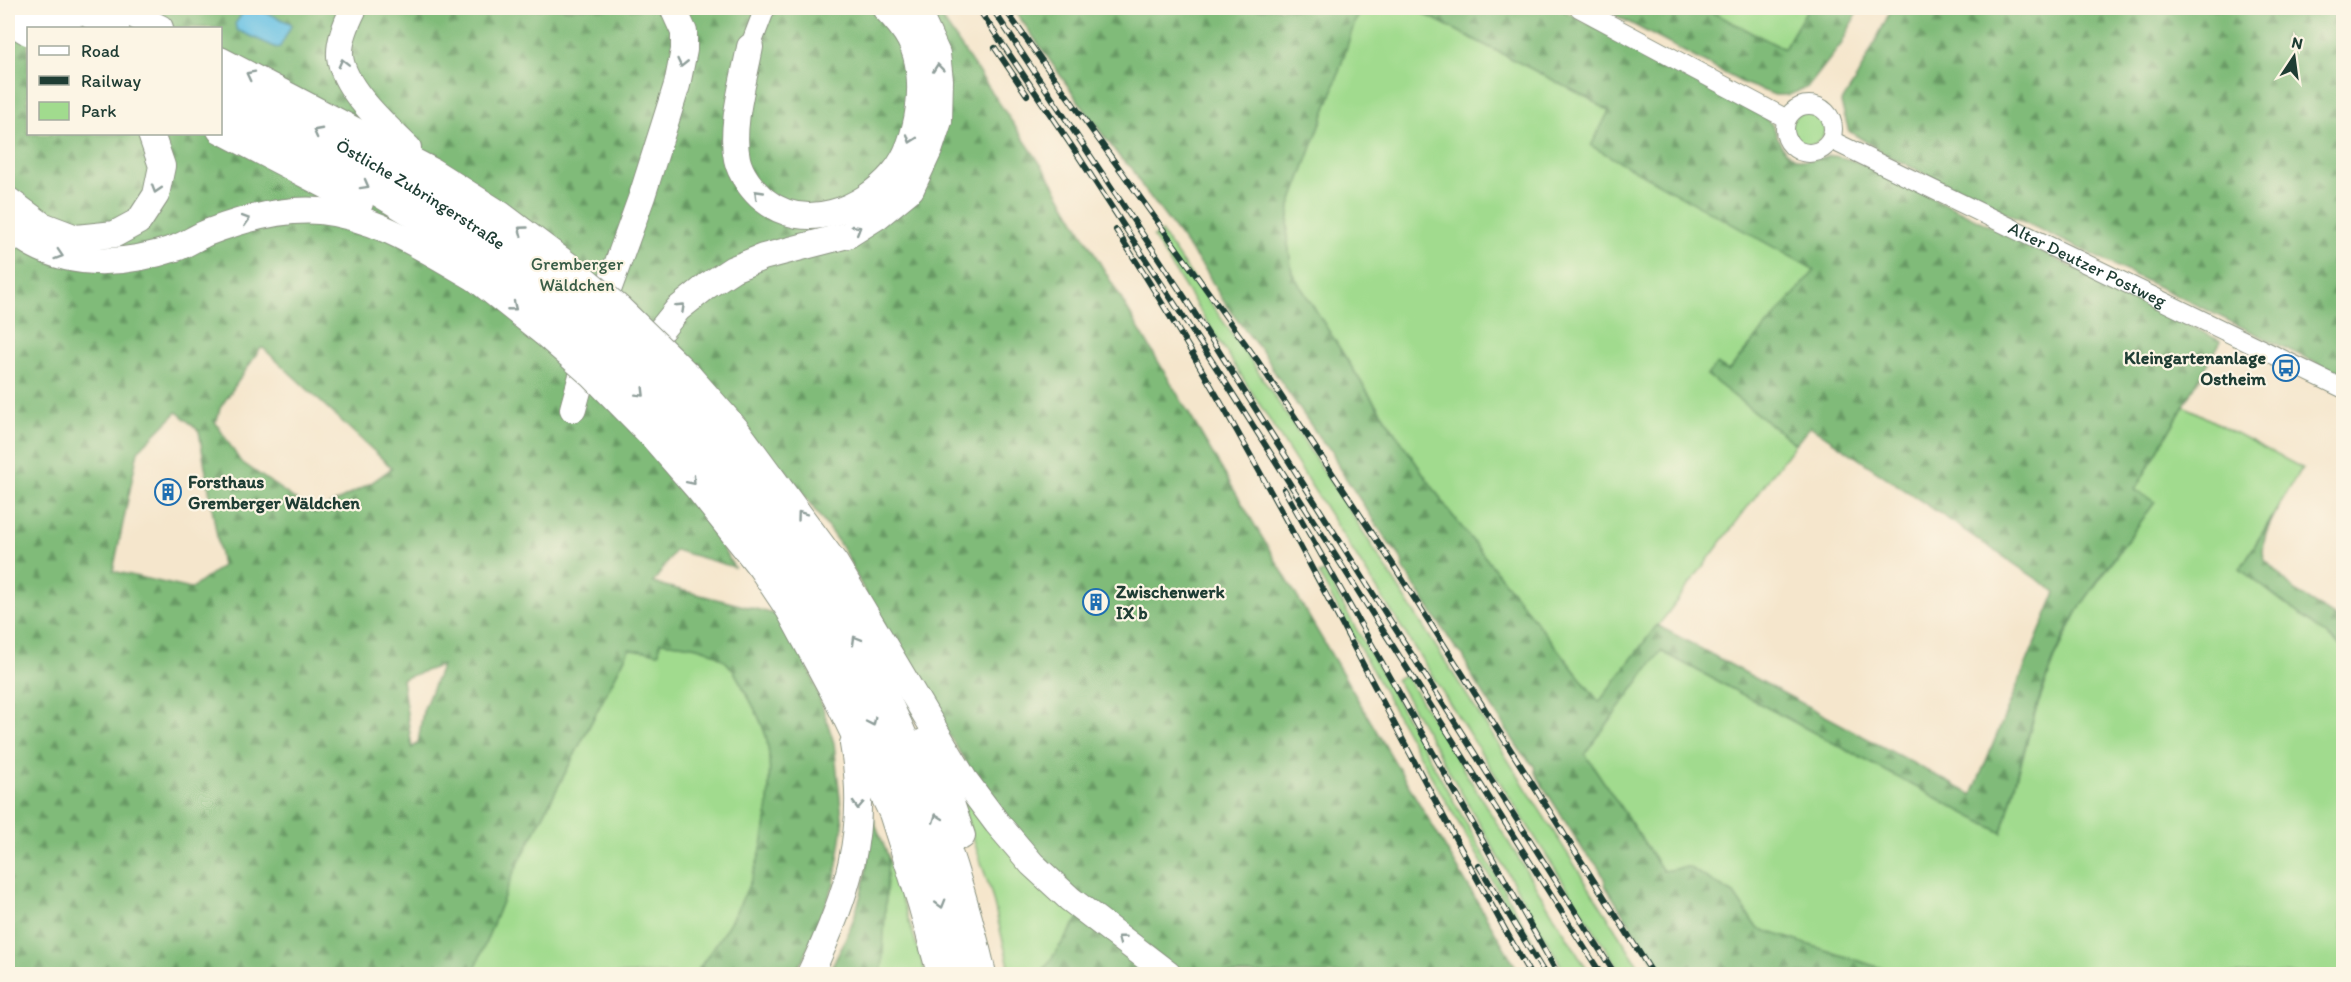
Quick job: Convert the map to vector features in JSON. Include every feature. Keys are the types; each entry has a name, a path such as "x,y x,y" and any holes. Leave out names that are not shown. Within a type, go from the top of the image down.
{"highway":[{"path":"75,8 114,27"},
{"path":"120,8 158,27"},
{"path":"354,8 345,28 340,57 350,85 375,116 432,171"},
{"path":"573,409 602,300 642,196 677,85 684,50 684,32 673,8"},
{"path":"750,47 735,134 737,161 755,192 776,209 800,216 830,215 860,202 894,174 908,149 914,132 919,110 920,68 911,40 885,8"},
{"path":"622,360 657,335 678,309 733,269 763,258 848,235 878,216 912,189 939,121 940,80 937,54 922,21 912,8"},
{"path":"8,26 14,17 42,19"},
{"path":"8,20 42,19"},
{"path":"222,61 432,171 500,214 556,299 592,375 736,429 835,563 887,654 964,779 997,823 1032,864 1070,899 1168,975"},
{"name":"Östliche Zubringerstraße","path":"222,83 404,180 483,231 556,299"},
{"name":"Östliche Zubringerstraße","path":"222,109 370,188 556,299"},
{"path":"222,131 358,202 411,233 482,282"},
{"path":"8,200 42,225 76,238 115,234 140,220 156,195 162,166 151,135"},
{"path":"8,228 35,246 54,253 96,262 143,257 178,247 207,233 253,218 320,211 386,228 482,282 556,299 620,309 671,406 701,457 805,575 866,658 932,803 964,900 983,975"},
{"path":"671,406 699,490 761,568 789,610 874,773 892,813 921,904 940,975"},
{"path":"805,575 911,814 942,907 957,975"},
{"path":"887,654 946,788 979,892 1001,975"},
{"path":"810,975 844,895 852,864 859,796 850,726"}],"main road":[{"path":"750,47 765,8"}],"street":[{"path":"1579,8 1787,119"},
{"path":"1800,106 1819,107 1832,121 1831,140 1817,152 1798,151 1790,145 1786,137 1784,128 1787,119 1792,111 1800,106"},
{"name":"Alter Deutzer Postweg","path":"1831,140 2343,389"}],"green space":[{"name":"Gremberger Wäldchen","path":"8,8 935,8 1048,175 1520,974 1182,974 1074,891 1002,818 895,652 842,547 784,468 700,512 734,567 675,550 653,583 779,615 812,675 834,743 843,826 834,884 803,960 793,974 695,974 738,907 757,863 764,835 768,800 768,750 760,719 737,677 725,661 708,650 660,642 659,653 629,649 513,874 473,974 8,974","holes":["263,348 392,468 371,483 315,513 240,461 214,420 217,420 220,408 260,349","177,412 199,431 222,566 191,589 113,571 138,451","442,665 423,711 418,743 412,748 402,679"]},
{"path":"1013,8 1364,8 1355,21 1334,87 1290,206 1287,236 1292,273 1370,396 1449,511 1599,702 1657,625 1972,795 2056,592 1810,426 1796,444 1707,375 1717,364 1728,371 1815,270 1591,146 1609,111 1413,8 1559,8 1757,112 1772,125 1783,149 1797,159 1807,160 1832,156 1853,160 1873,168 2221,341 2135,490 2155,502 2081,606 2054,659 2025,746 2002,833 1661,651 1585,754 1663,871 1688,867 1734,894 1757,928 1899,974 1661,973 1606,887 1599,868 1585,853 1536,775 1534,766 1521,752 1470,673 1463,655 1456,649 1403,568 1401,558 1339,468 1332,451 1323,443 1265,355 1216,290 1207,272 1142,186 1132,168 1121,159 1089,116"},
{"path":"1364,8 1413,8 1588,98 1609,111 1592,146 1816,270 1728,371 1707,375 1795,444 1600,703 1449,511 1370,396 1292,273 1287,236 1290,206 1334,87 1355,21"},
{"path":"1602,8 1704,8 1784,49 1808,8 1859,8 1842,43 1808,87 1789,95 1775,95 1743,83"},
{"path":"1704,8 1808,8 1784,49"},
{"path":"1892,8 2343,8 2343,376 1888,156 1849,131 1841,103 1857,78"},
{"path":"1808,111 1820,116 1825,128 1820,140 1808,145 1796,140 1791,128 1796,116"},
{"path":"1161,232 1253,364 1351,513 1644,974 1622,974 1153,237"},
{"path":"2184,406 2302,468 2240,569 2343,648 2343,974 1899,974 1757,928 1734,894 1688,867 1663,871 1585,754 1661,651 2002,833 2035,713 2056,656 2080,607 2155,502 2135,490"},
{"path":"2280,505 2265,538 2264,559 2295,591 2343,622 2343,648 2240,569"},
{"path":"1324,572 1543,959 1506,904 1420,757 1319,574"},
{"path":"660,642 707,650 725,661 735,673 751,702 766,736 769,782 764,835 758,863 739,907 695,974 473,974 513,874 630,648 658,653"},
{"path":"1405,675 1590,974 1567,974 1563,969 1396,679"},
{"path":"953,779 1081,915 1041,974 1011,974 991,892"},
{"path":"871,813 888,856 882,972 881,974 827,974 847,937 860,897 868,856"},
{"path":"888,856 926,974 881,974"},
{"path":"1081,915 1158,974 1041,974"}],"water":[{"path":"246,8 255,8 290,23 291,26 280,47 277,48 237,30 235,24"}],"railway":[{"path":"978,8 1075,151 1219,372 1601,974"},
{"path":"992,8 1185,298 1615,974"},
{"path":"1004,8 1257,360 1392,563 1653,974"},
{"path":"995,48 1027,95"},
{"path":"1116,230 1173,320 1226,412 1530,974"},
{"path":"1284,489 1558,974"},
{"path":"1479,866 1545,974"}],"place":[{"name":"Kleingartenanlage Ostheim","path":"2286,368"},
{"name":"Forsthaus Gremberger Wäldchen","path":"168,492"},
{"name":"Zwischenwerk IX b","path":"1096,602"}]}
